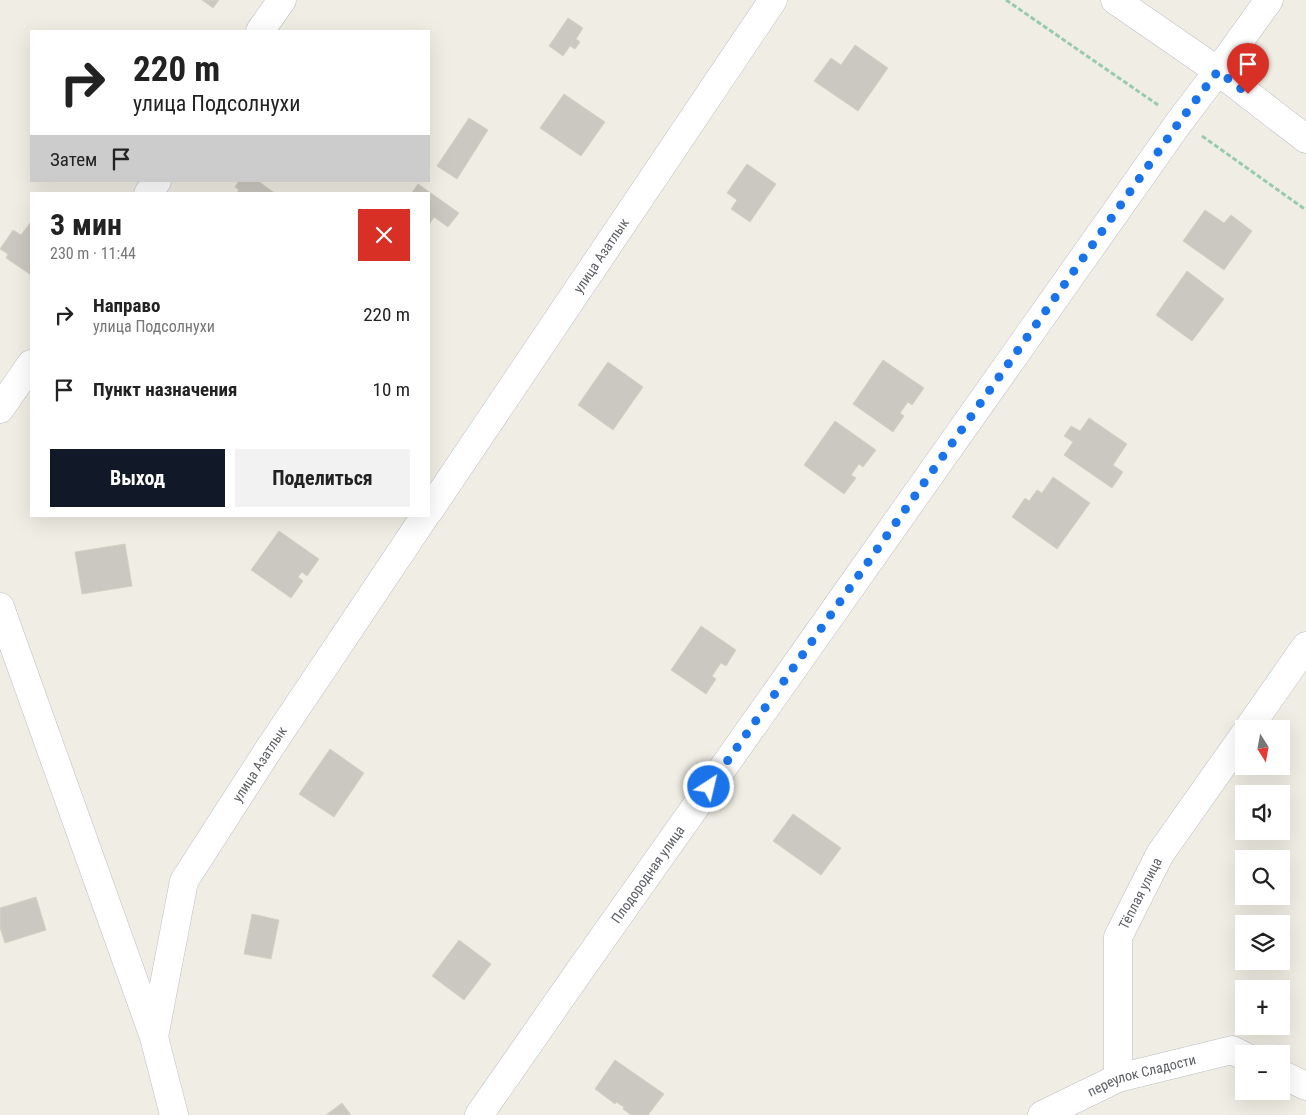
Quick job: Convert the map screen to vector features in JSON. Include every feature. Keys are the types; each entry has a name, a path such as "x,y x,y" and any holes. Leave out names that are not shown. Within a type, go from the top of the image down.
{"street":[{"path":"261,30 282,0"},
{"name":"улица Азатлык","path":"430,510 773,0"},
{"path":"1115,0 1218,71 1306,139"},
{"name":"Плодородная улица","path":"479,1115 582,966 1180,121 1269,0"},
{"path":"0,409 30,365"},
{"name":"улица Азатлык","path":"154,1037 184,880 424,517"},
{"path":"1,610 154,1037 174,1115"},
{"path":"1254,720 1306,646"},
{"name":"Тёплая улица","path":"1118,1078 1118,937 1160,854 1235,748"},
{"name":"переулок Сладости","path":"1042,1115 1118,1078 1232,1050 1235,1052"},
{"path":"1290,1078 1306,1086"}],"building":[{"path":"202,0 219,0 213,8"},
{"path":"568,18 583,28 576,39 580,42 575,49 570,46 563,56 549,46"},
{"path":"855,45 888,68 858,111 814,81 831,58 841,65"},
{"path":"564,94 605,122 581,156 540,128"},
{"path":"469,118 488,130 457,179 437,166"},
{"path":"747,164 776,184 750,222 731,209 737,200 727,193"},
{"path":"238,182 259,182 273,192 238,192 239,190 235,187"},
{"path":"418,184 429,192 412,192"},
{"path":"430,192 459,213 448,227 434,217 430,223"},
{"path":"1205,210 1224,223 1231,215 1252,231 1224,270 1183,241"},
{"path":"30,223 30,274 6,258 8,254 0,249 13,230 21,235"},
{"path":"1187,271 1224,299 1192,341 1156,315"},
{"path":"883,360 924,388 912,405 908,402 900,413 904,416 893,432 853,404"},
{"path":"608,362 643,387 613,430 578,405"},
{"path":"1089,418 1127,444 1113,465 1123,472 1112,488 1064,455 1073,442 1064,436 1071,426 1080,431"},
{"path":"835,421 876,450 863,467 859,464 851,475 856,478 844,494 804,465"},
{"path":"1053,477 1090,503 1057,549 1012,517 1025,498 1029,501 1037,490 1042,493"},
{"path":"279,531 319,559 307,576 302,572 298,577 303,581 291,598 251,570"},
{"path":"125,544 132,586 82,594 75,552"},
{"path":"701,626 736,650 726,666 721,663 712,676 716,679 706,694 671,670"},
{"path":"330,749 364,773 334,817 299,794"},
{"path":"793,814 841,848 821,875 773,841"},
{"path":"36,897 46,930 5,943 0,928 0,908"},
{"path":"252,914 279,920 271,959 244,954"},
{"path":"459,940 491,964 464,1000 432,976"},
{"path":"615,1060 664,1094 648,1115 631,1115 623,1109 624,1107 616,1102 615,1104 595,1089"},
{"path":"342,1103 351,1115 326,1115"}],"route":[{"path":"709,787 1180,121 1218,71 1248,94"}]}
